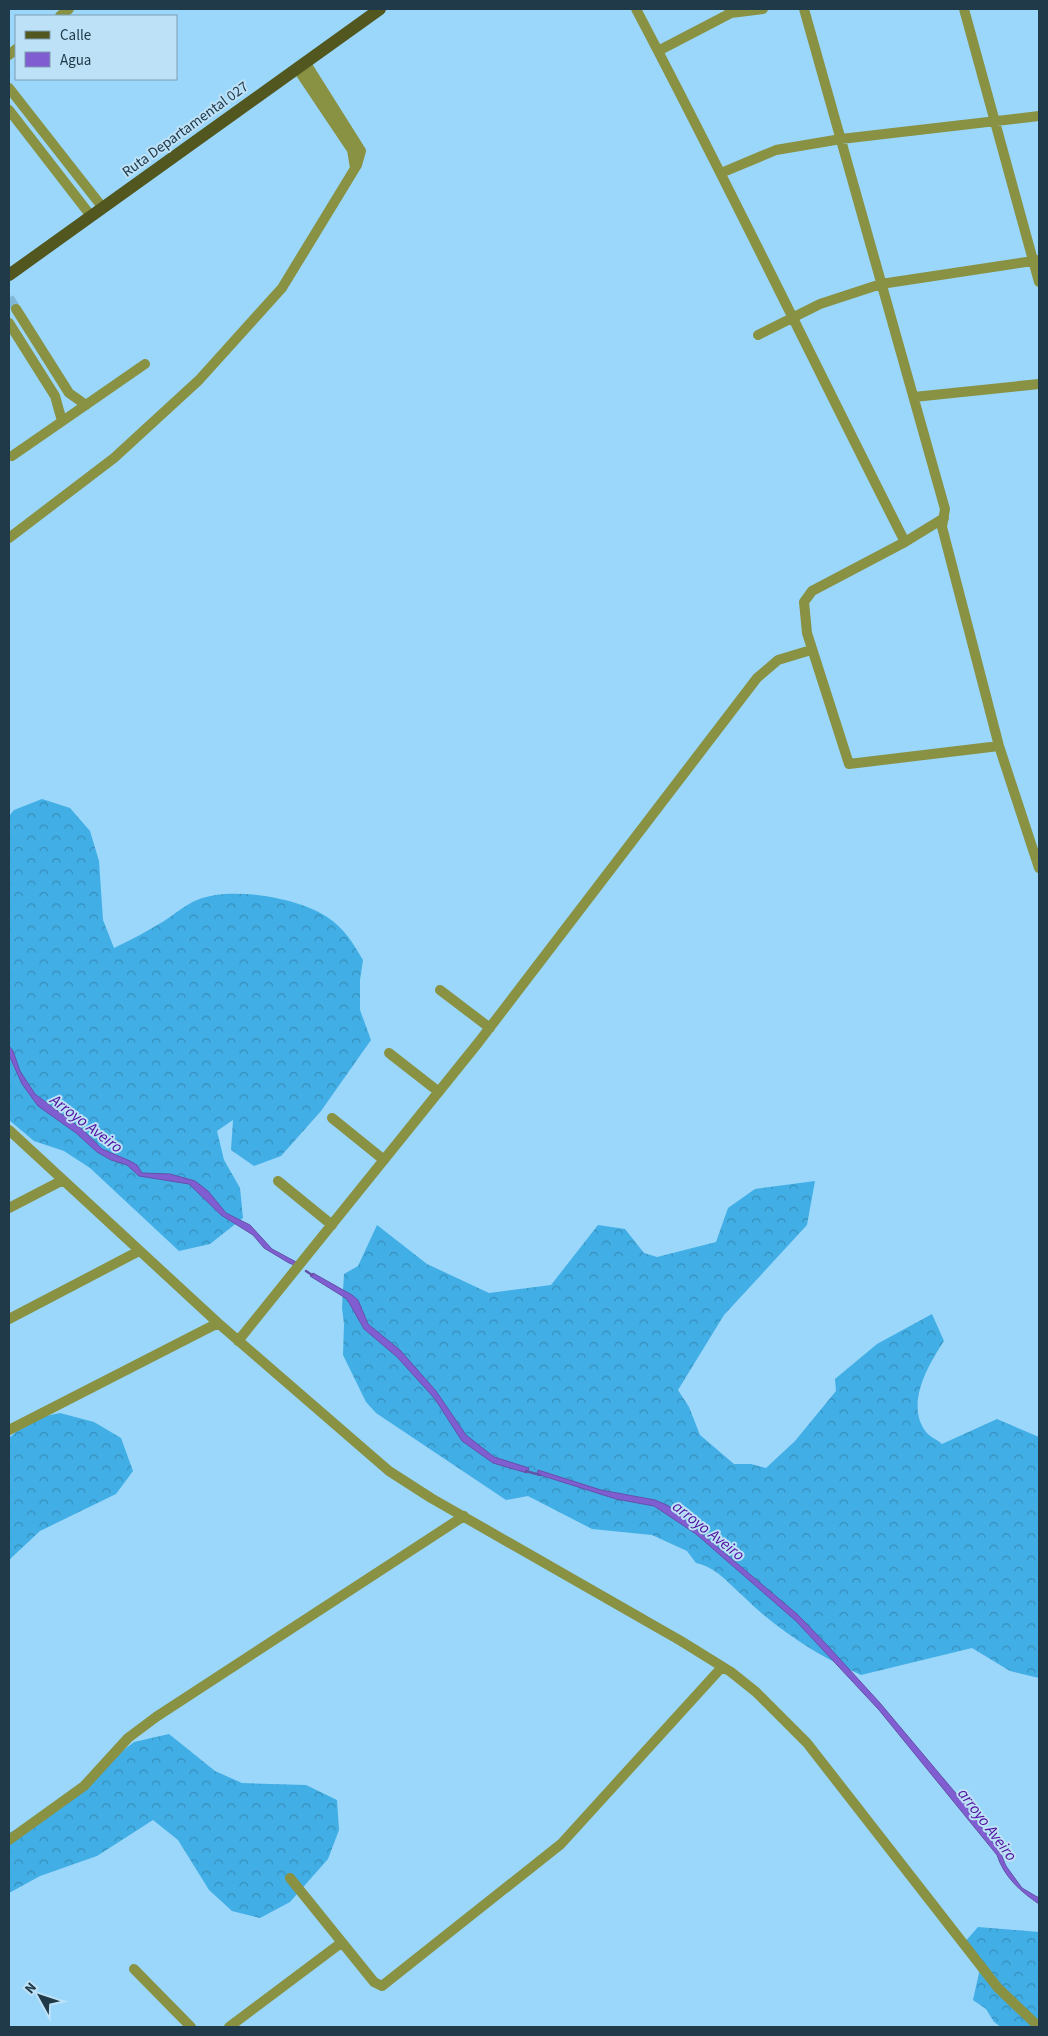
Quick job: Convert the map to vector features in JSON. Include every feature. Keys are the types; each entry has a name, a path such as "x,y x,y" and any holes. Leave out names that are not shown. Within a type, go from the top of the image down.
{"main road":[{"name":"Ruta Departamental 027","path":"9,275 380,9"}],"street":[{"path":"636,9 722,174 791,318 905,542"},
{"path":"658,51 730,11 763,9"},
{"path":"804,9 945,509 942,527 998,746 1039,868"},
{"path":"964,9 1036,261 1039,282"},
{"path":"9,538 114,458 198,380 282,288 355,169 352,150 301,65"},
{"path":"9,88 102,208"},
{"path":"9,110 91,216"},
{"path":"722,174 776,150 840,139 1039,116"},
{"path":"758,335 820,304 882,284 1036,261"},
{"path":"16,309 69,393 86,405"},
{"path":"9,323 55,396 62,421"},
{"path":"12,456 145,364"},
{"path":"914,397 1039,384"},
{"path":"944,518 905,542 812,591 804,602 804,619 812,650 849,764 998,746"},
{"path":"238,1341 440,1092 757,678 778,660 812,650"},
{"path":"440,990 490,1028"},
{"path":"390,1053 440,1092"},
{"path":"332,1118 384,1160"},
{"path":"9,1130 238,1341 390,1471 722,1667 763,1699 807,1744 998,1988 1039,2027"},
{"path":"9,1208 63,1180"},
{"path":"278,1181 332,1225"},
{"path":"9,1319 139,1251"},
{"path":"9,1430 218,1323"},
{"path":"9,1840 84,1786 128,1738 156,1717 464,1516"},
{"path":"290,1878 374,1982 382,1986 390,1982 561,1844 722,1667"},
{"path":"229,2027 341,1943"},
{"path":"134,1968 192,2027"}],"green space":[{"path":"42,799 70,808 90,831 99,861 103,920 114,948 133,939 197,900 227,894 245,894 282,899 314,910 327,917 343,931 363,960 360,980 360,1010 371,1040 321,1111 281,1156 254,1166 231,1150 233,1120 217,1131 224,1160 240,1188 243,1218 210,1244 179,1251 90,1168 64,1151 34,1141 9,1120 9,816 14,810"},
{"path":"815,1181 807,1225 724,1315 678,1390 689,1407 700,1435 734,1464 751,1464 766,1468 795,1441 836,1391 835,1379 877,1344 932,1314 944,1341 931,1362 921,1385 918,1398 920,1421 926,1432 942,1444 997,1419 1039,1437 1039,1678 1010,1671 972,1648 861,1675 817,1653 786,1632 760,1612 721,1576 710,1568 696,1563 687,1551 652,1535 592,1529 528,1496 506,1500 376,1413 366,1402 343,1355 344,1324 342,1308 344,1274 358,1266 377,1225 427,1264 489,1293 551,1285 598,1225 625,1229 644,1253 657,1257 716,1242 728,1208 755,1189"},
{"path":"60,1413 94,1422 121,1438 133,1471 116,1494 40,1531 9,1560 9,1438 31,1419"},
{"path":"169,1734 215,1771 242,1783 306,1785 337,1800 339,1830 328,1859 290,1902 260,1918 232,1911 209,1890 178,1840 153,1820 97,1856 40,1876 9,1893 9,1833 59,1807 108,1762 134,1742"},
{"path":"978,1927 1039,1932 1039,2027 1001,2027 994,2022 986,2009 973,2000 981,1964 964,1943"}],"water":[{"path":"9,1046 13,1051 20,1071 35,1094 83,1130 102,1149 137,1165 142,1173 170,1174 195,1181 208,1191 226,1213 250,1225 272,1249 298,1263 297,1266 264,1248 253,1235 221,1215 189,1184 139,1176 127,1165 111,1160 97,1152 76,1133 38,1106 22,1084 9,1055"},
{"path":"313,1273 358,1300 368,1324 400,1350 436,1391 466,1435 494,1457 529,1468 527,1473 493,1463 462,1441 435,1399 397,1357 364,1329 347,1299 310,1276"},
{"path":"538,1470 601,1490 655,1500 669,1506 797,1614 880,1703 964,1803 1001,1854 1006,1866 1022,1888 1039,1898 1039,1904 1020,1889 1009,1877 997,1855 879,1710 796,1621 696,1534 654,1506 616,1499 537,1474"}],"waterway":[{"name":"arroyo Aveiro","path":"306,1271 312,1275"},
{"name":"arroyo Aveiro","path":"526,1471 540,1475"}],"tunnel":[{"path":"9,298 16,309"}],"water label":[{"name":"Arroyo Aveiro","path":"87,1123"}]}
